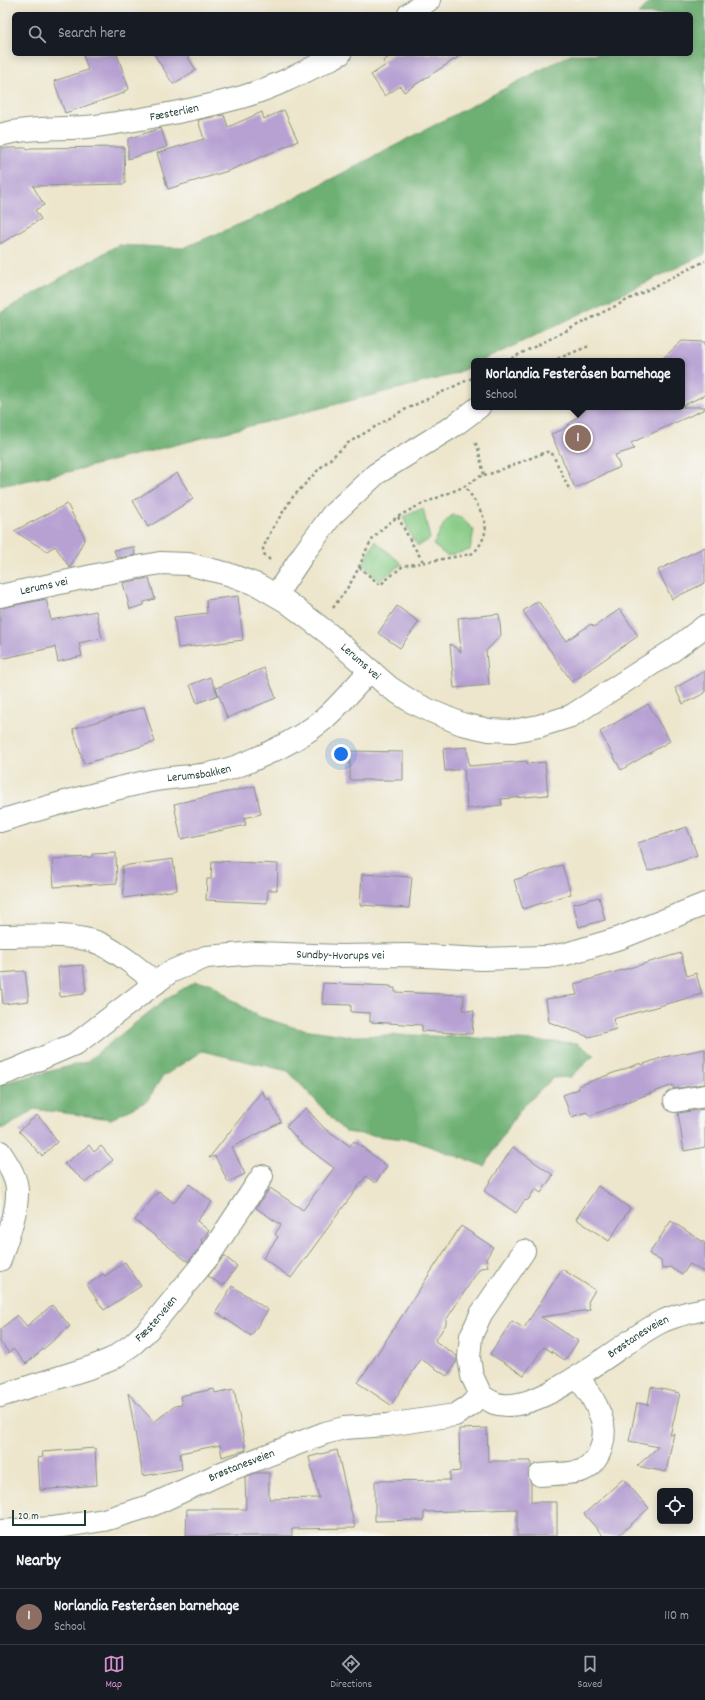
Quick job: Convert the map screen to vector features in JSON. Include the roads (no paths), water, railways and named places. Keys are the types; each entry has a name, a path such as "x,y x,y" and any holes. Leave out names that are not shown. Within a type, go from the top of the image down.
{"street":[{"path":"412,12 429,0"},
{"name":"Fæsterlien","path":"0,135 15,131 94,126 167,115 244,96 295,77 336,56"},
{"path":"276,595 332,515 376,474 471,412"},
{"name":"Lerums vei","path":"0,596 160,563 188,564 228,574 258,585 276,595 319,626 389,687 431,711 462,724 489,730 513,731 540,726 571,716 672,651 705,626"},
{"name":"Lerumsbakken","path":"0,821 40,809 148,782 177,776 207,774 245,764 298,737 323,720 370,670"},
{"name":"Sundby-Hvorups vei","path":"0,1075 77,1043 170,972 206,957 248,954 341,956 407,955 481,958 548,957 566,954 620,938 705,904"},
{"path":"0,936 80,938 100,944 131,962 156,983"},
{"path":"676,1101 705,1096"},
{"path":"0,1152 10,1168 17,1190 15,1208 0,1260"},
{"name":"Fæsterveien","path":"0,1396 92,1367 112,1359 133,1344 150,1328 209,1256 262,1176"},
{"path":"481,1395 472,1376 469,1358 471,1336 481,1314 524,1251"},
{"name":"Brøstanesveien","path":"0,1531 52,1528 104,1520 150,1506 224,1472 325,1433 344,1428 387,1425 455,1415 468,1407 481,1395 495,1403 515,1404 542,1396 577,1378 661,1322 684,1312 705,1309"},
{"path":"540,1475 582,1471 595,1462 599,1457 604,1435 602,1418 584,1384 577,1378"}],"place":[{"name":"Norlandia Festeråsen barnehage","path":"578,438"}]}
